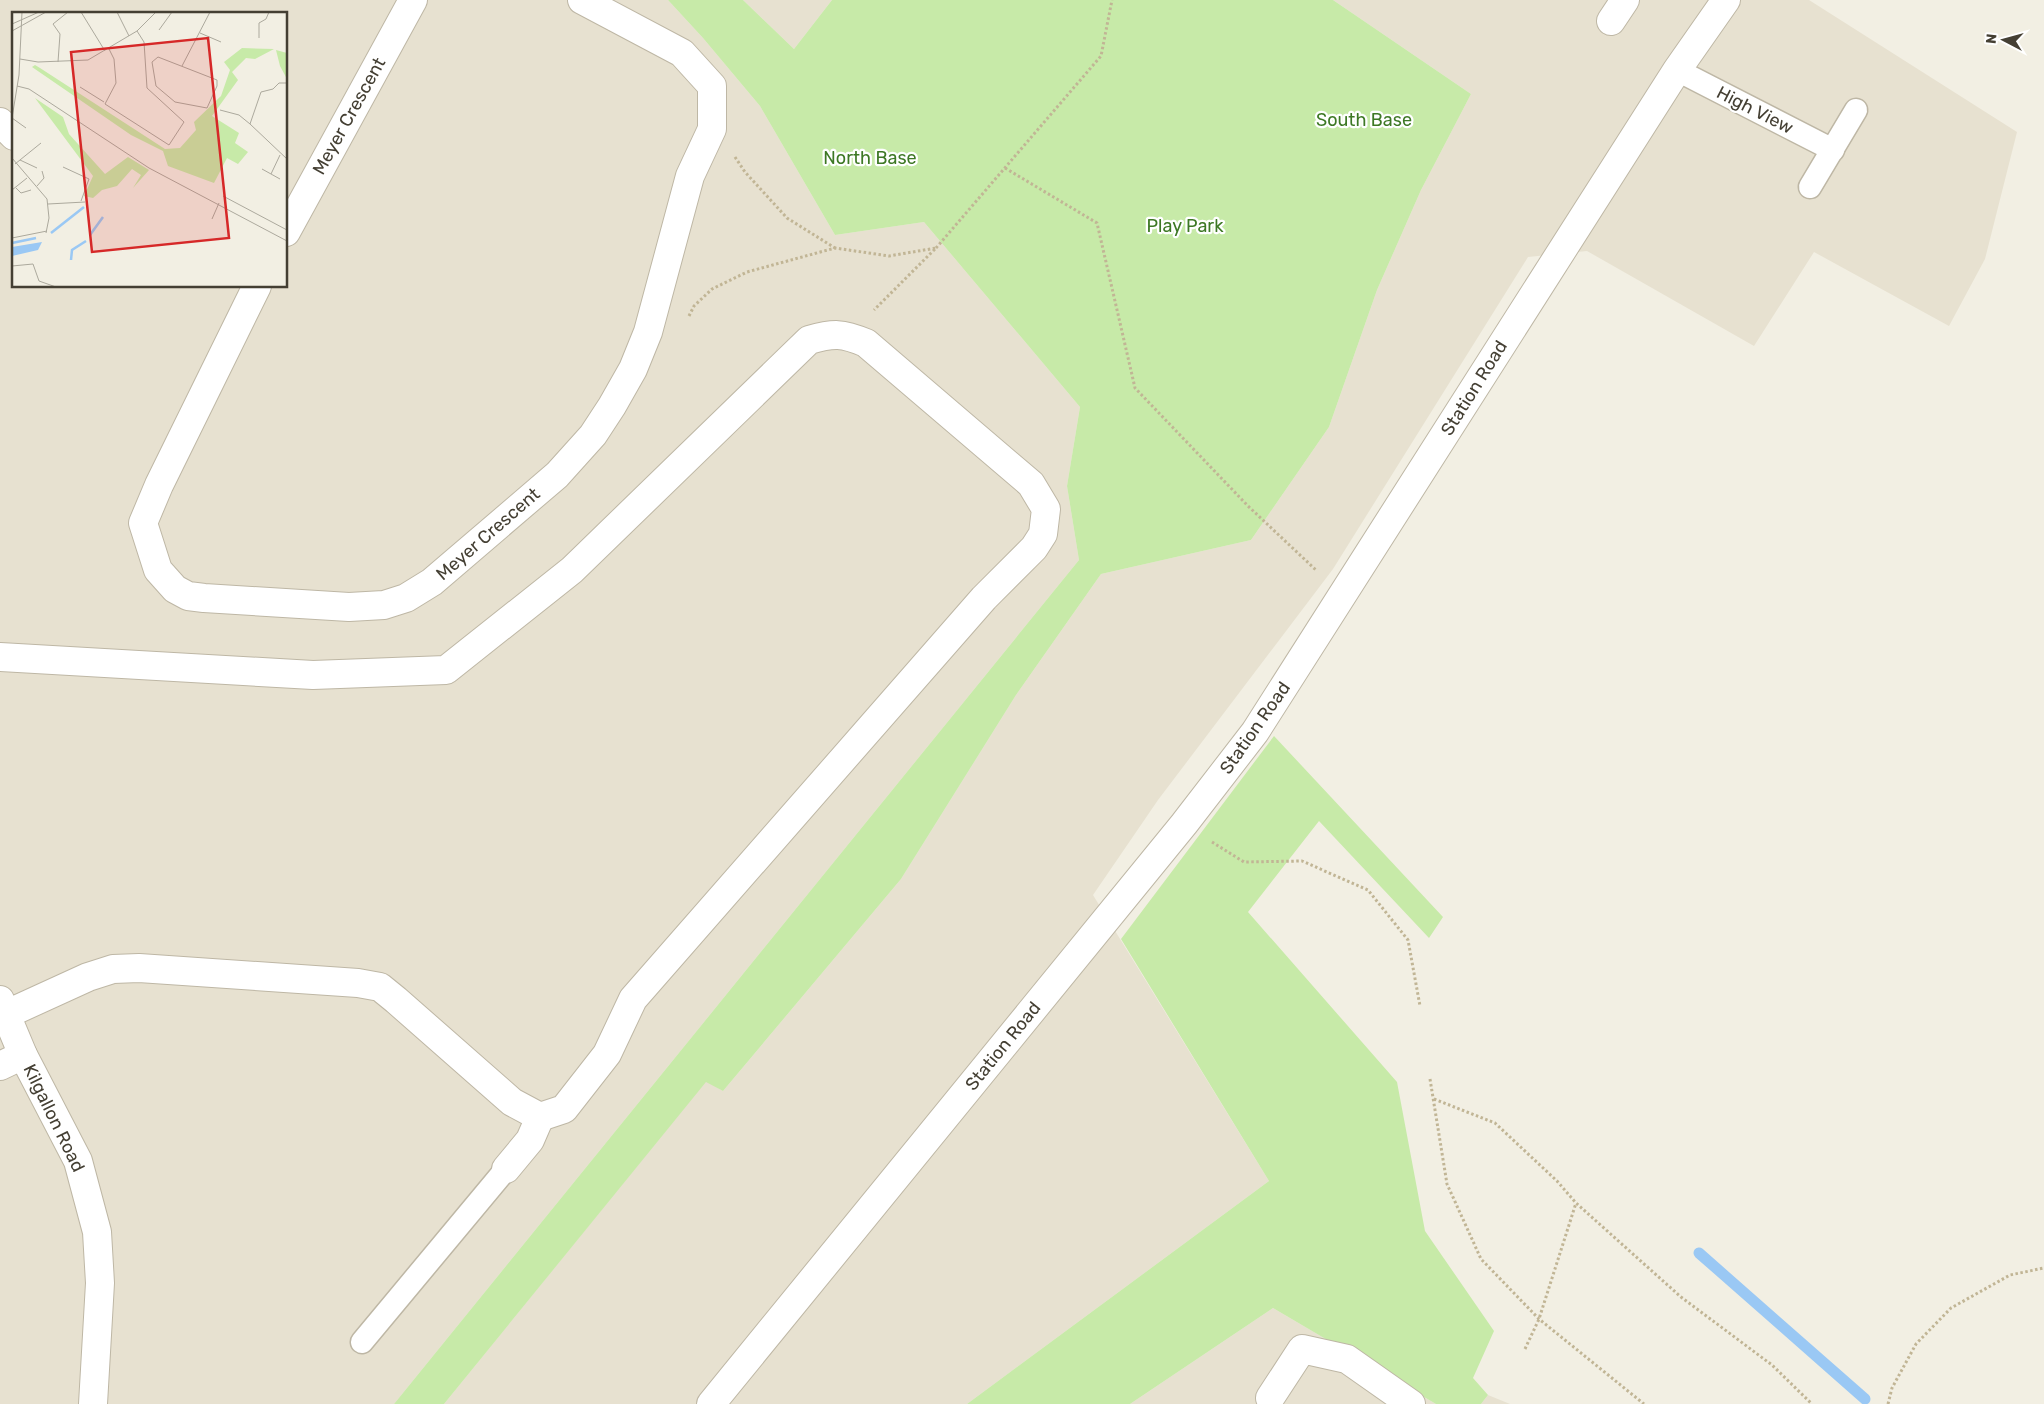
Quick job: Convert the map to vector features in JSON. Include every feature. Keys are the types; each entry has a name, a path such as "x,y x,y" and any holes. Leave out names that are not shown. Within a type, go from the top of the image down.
{"street":[{"name":"Meyer Crescent","path":"288,228 413,0"},
{"name":"Meyer Crescent","path":"253,288 159,485 144,523 158,570 175,589 188,596 204,598 349,606 384,605 406,598 432,582 557,475 593,435 612,406 633,369 648,332 690,176 712,130 712,86 682,53 582,0"},
{"name":"Station Road","path":"711,1404 1184,824 1255,732 1677,70 1726,0"},
{"path":"0,122 12,134"},
{"path":"0,657 313,674 446,670 572,570 809,340 830,334 849,336 866,343 1031,484 1046,509 1043,534 1034,548 984,598 633,999 608,1054 564,1109 540,1117 512,1102 380,987 358,983 139,968 113,969 3,1007"},
{"name":"Kilgallon Road","path":"3,1007 12,1060 78,1161 97,1232 100,1283 93,1404"},
{"path":"506,1169 530,1140 540,1117"},
{"path":"1268,1401 1302,1349 1348,1359 1411,1404"}],"lane":[{"name":"High View","path":"1677,70 1832,150"},
{"path":"1810,188 1856,110"},
{"path":"362,1342 506,1169"}],"path":[{"path":"849,336 936,248 1101,56 1112,0"},
{"path":"712,122 745,172 787,218 835,248 889,256 936,248"},
{"path":"1005,168 1097,223 1135,388 1248,506 1343,595"},
{"path":"684,324 694,306 712,289 747,272 835,248"},
{"path":"1184,824 1244,862 1302,861 1368,890 1408,940 1420,1006"},
{"path":"1430,1079 1447,1184 1481,1259 1539,1319 1644,1404"},
{"path":"1434,1099 1495,1123 1557,1181 1576,1202 1681,1297 1772,1365 1812,1404"},
{"path":"1525,1349 1539,1319 1576,1202"},
{"path":"1888,1404 1892,1388 1916,1344 1951,1308 2010,1275 2044,1268"}],"shaded area":[{"path":"0,0 668,0 703,38 760,106 835,235 924,222 1080,407 1067,486 1079,560 394,1404 0,1404"},
{"path":"743,0 832,0 794,49"},
{"path":"1333,0 1809,0 2017,132 1985,259 1949,326 1814,252 1754,346 1587,251 1528,257 1333,569 1158,800 1093,895 1269,1181 967,1404 444,1404 706,1081 723,1091 901,879 1016,695 1101,574 1251,540 1329,427 1377,290 1421,190 1471,94"},
{"path":"1273,1308 1436,1404 1130,1404"},
{"path":"1488,1395 1510,1404 1481,1404"}],"green space":[{"path":"668,0 743,0 794,49 832,0 1333,0 1471,94 1421,190 1377,290 1329,427 1251,540 1101,574 1016,695 901,879 723,1091 706,1082 444,1404 394,1404 1079,560 1067,486 1080,407 924,222 835,235 760,106 703,38"},
{"path":"1274,736 1443,917 1429,938 1319,821 1248,912 1397,1082 1425,1231 1494,1331 1473,1378 1488,1395 1481,1404 1436,1404 1273,1308 1130,1404 967,1404 1269,1181 1121,939"}],"waterway":[{"path":"1699,1253 1865,1399"}],"park label":[{"name":"South Base","path":"1364,120"},
{"name":"North Base","path":"870,158"},
{"name":"Play Park","path":"1185,226"}]}
